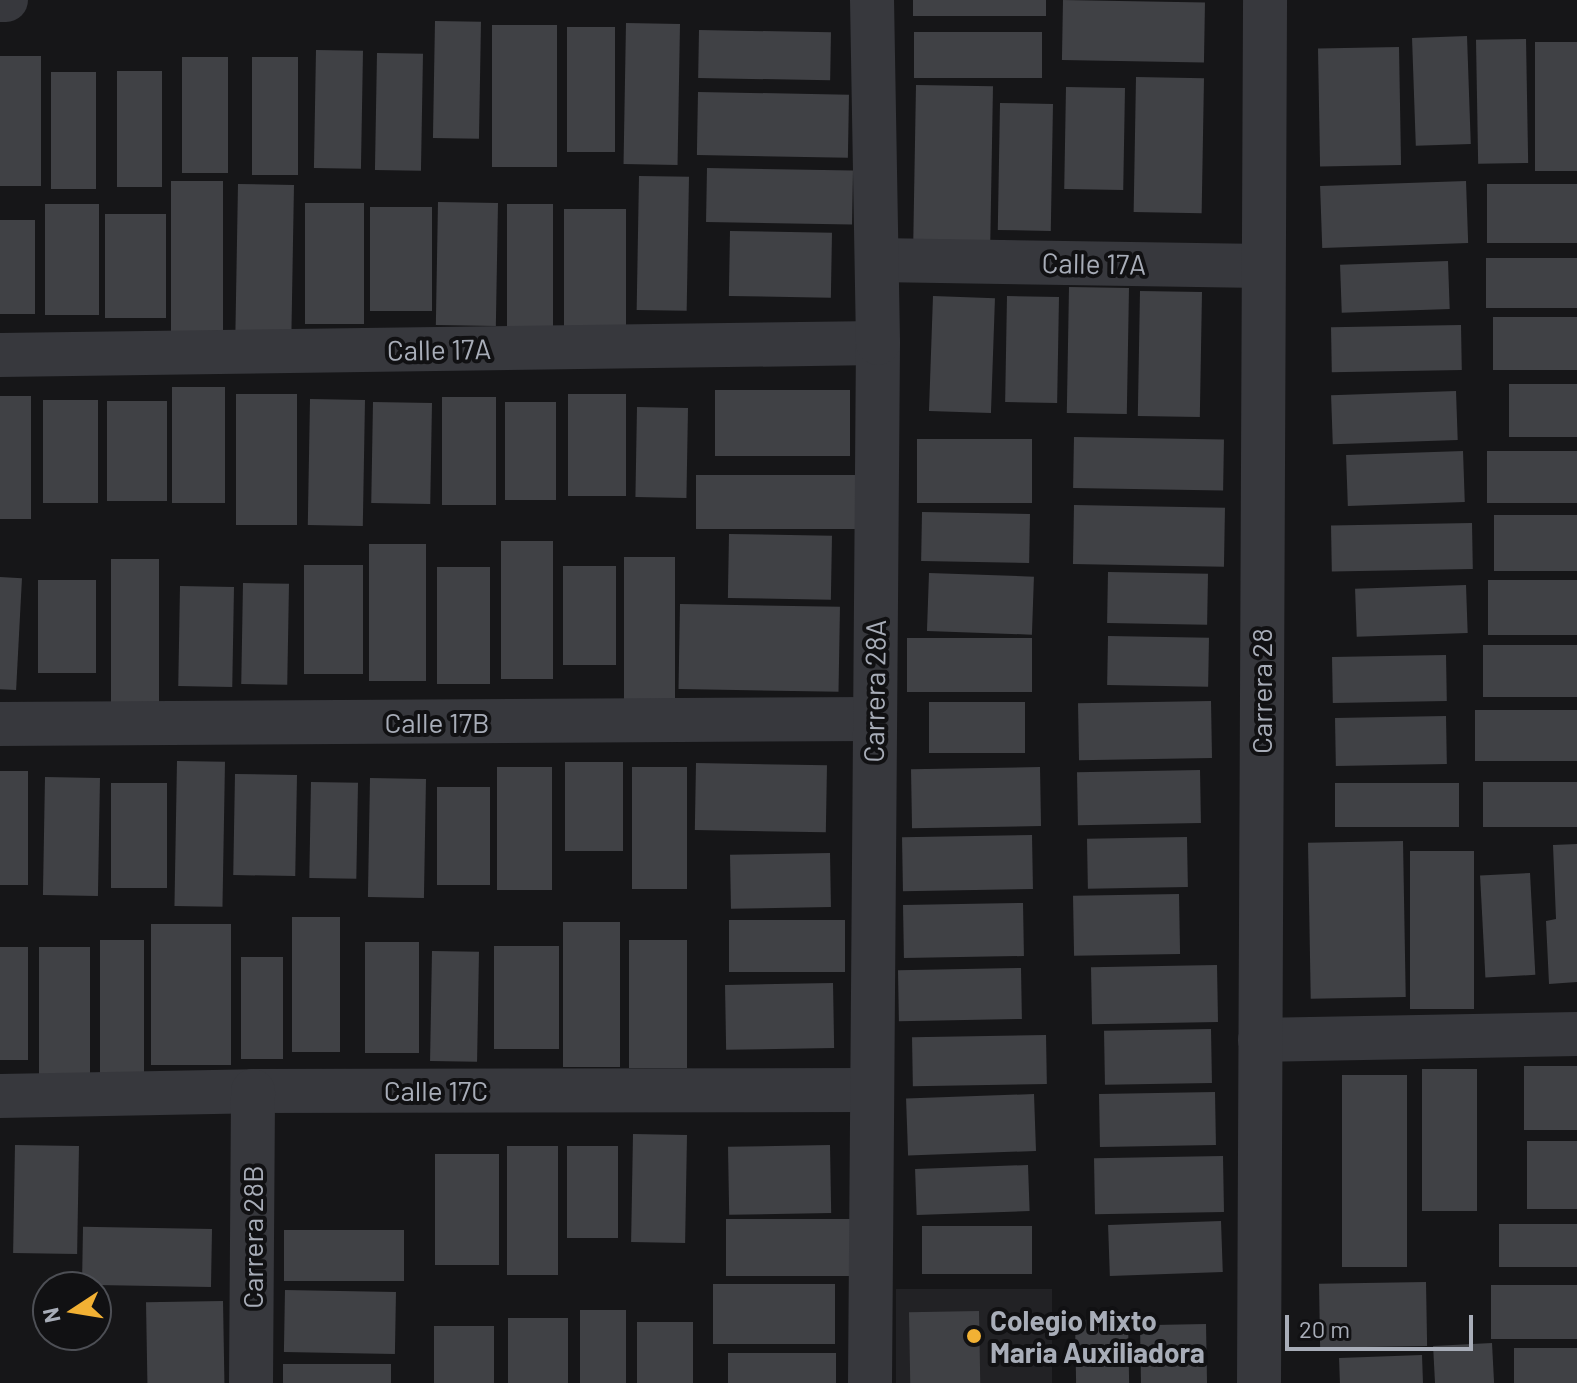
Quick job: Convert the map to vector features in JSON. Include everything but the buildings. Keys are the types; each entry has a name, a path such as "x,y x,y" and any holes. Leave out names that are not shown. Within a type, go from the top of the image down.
{"street":[{"name":"Carrera 28A","path":"870,1383 878,343 872,0"},
{"name":"Carrera 28","path":"1259,1383 1265,0"},
{"name":"Calle 17A","path":"877,260 1263,266"},
{"name":"Calle 17A","path":"0,355 878,343"},
{"name":"Calle 17B","path":"0,724 873,719"},
{"path":"1260,1040 1577,1034"},
{"name":"Calle 17C","path":"0,1096 253,1091 872,1090"},
{"name":"Carrera 28B","path":"251,1383 253,1091"}],"shaded area":[{"name":"Colegio Mixto Maria Auxiliadora","path":"896,1289 1052,1289 1052,1383 896,1383"}],"place":[{"name":"Colegio Mixto Maria Auxiliadora","path":"974,1336"}]}
